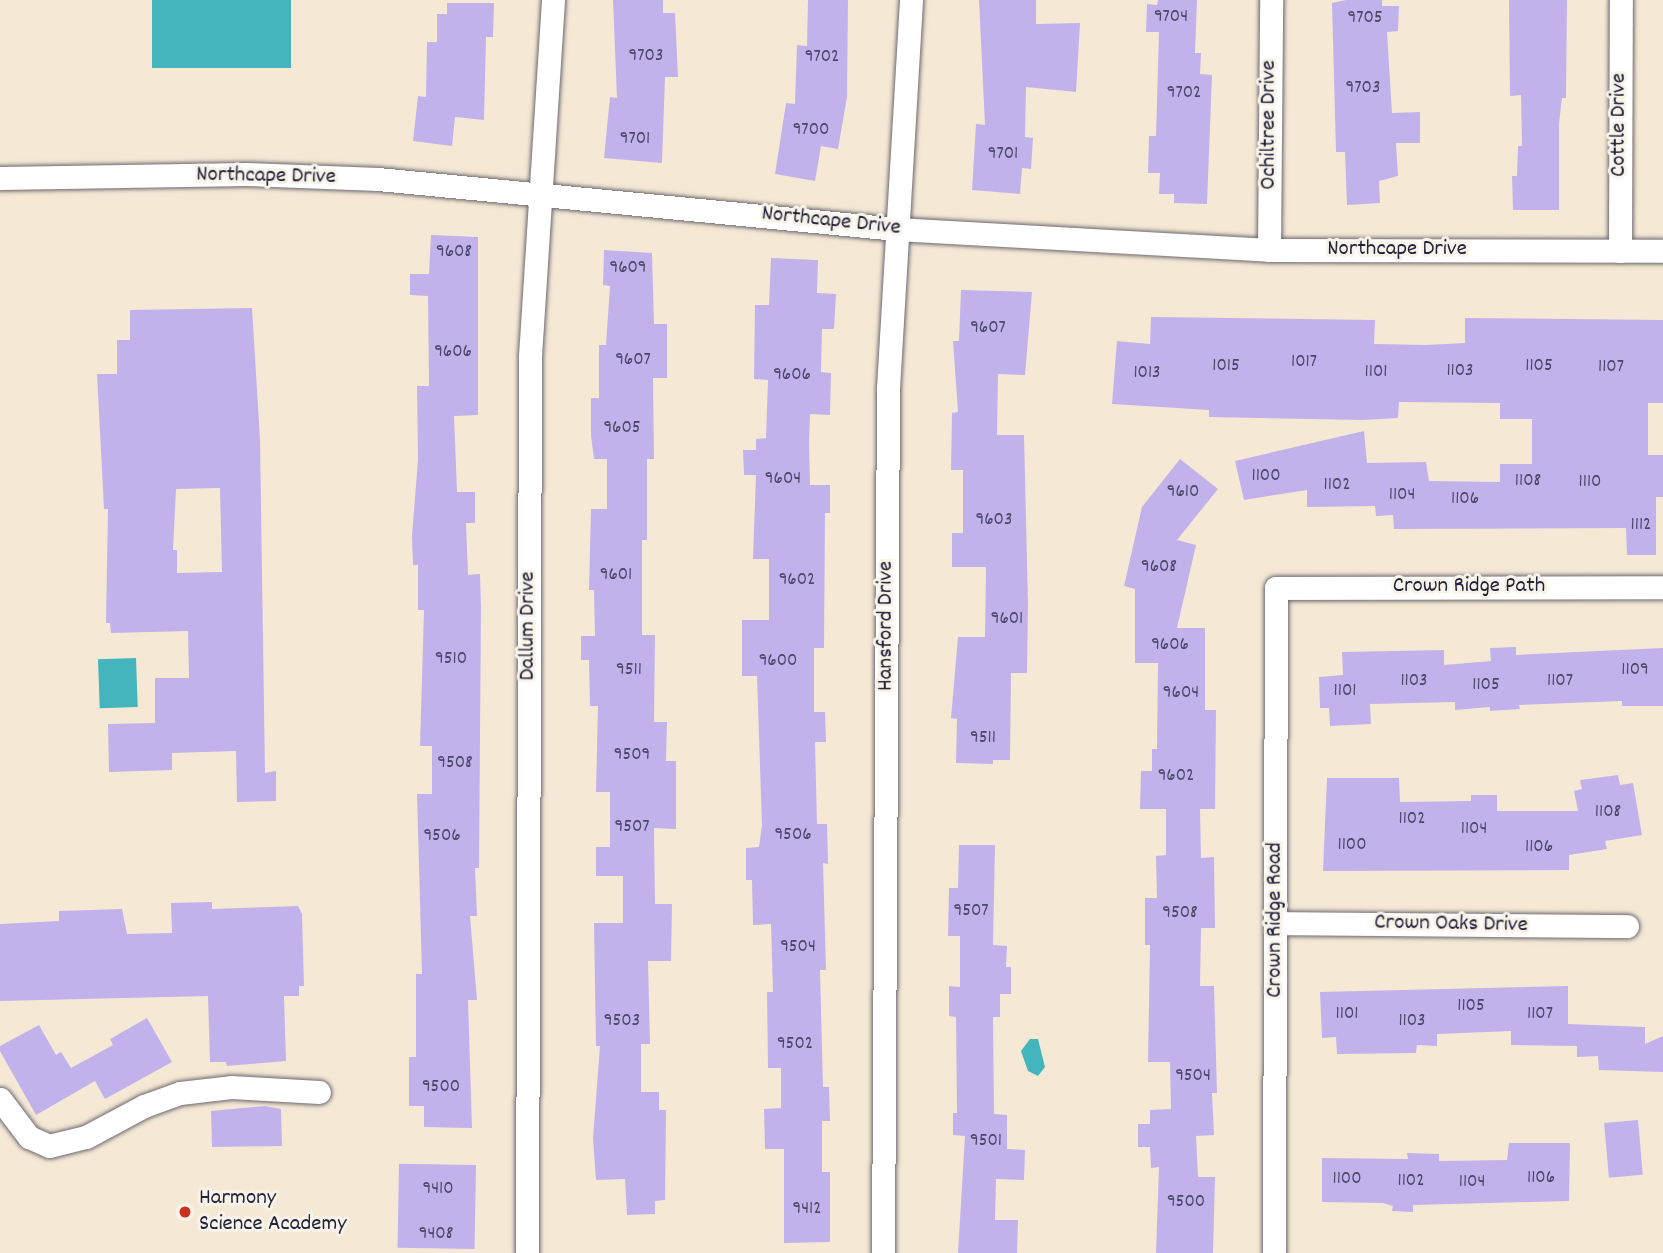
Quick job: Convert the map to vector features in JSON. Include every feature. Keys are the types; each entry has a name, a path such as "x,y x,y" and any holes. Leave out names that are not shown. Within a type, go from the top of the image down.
{"street":[{"name":"Dallum Drive","path":"527,1253 530,356 553,0"},
{"name":"Hansford Drive","path":"883,1253 888,388 911,0"},
{"name":"Ochiltree Drive","path":"1269,250 1271,0"},
{"name":"Cottle Drive","path":"1620,251 1621,0"},
{"name":"Northcape Drive","path":"0,178 247,174 540,192 896,229 1269,250 1663,251"},
{"name":"Crown Ridge Path","path":"1276,588 1663,587"},
{"name":"Crown Ridge Road","path":"1274,1253 1276,588"},
{"name":"Crown Oaks Drive","path":"1276,923 1627,926"},
{"path":"0,1099 29,1137 50,1146 86,1137 144,1106 180,1093 232,1087 319,1092"}],"water":[{"path":"152,0 291,0 291,68 152,68"},
{"path":"136,658 138,707 100,708 98,659"},
{"path":"1030,1039 1038,1039 1045,1067 1038,1076 1028,1071 1021,1051"}],"building":[{"path":"613,0 663,0 663,13 675,13 678,77 665,77 662,163 604,158 610,97 617,98"},
{"path":"808,0 848,0 847,97 838,149 821,146 815,181 775,174 786,103 795,104 797,45 807,46"},
{"path":"979,0 1036,0 1036,24 1080,23 1076,92 1026,87 1025,137 1033,138 1031,169 1022,168 1020,194 972,190 976,124 985,125"},
{"path":"1158,0 1197,0 1195,53 1201,53 1200,74 1212,75 1207,204 1174,203 1174,194 1159,194 1160,173 1148,173 1149,136 1156,136 1159,32 1146,32 1147,4 1157,5"},
{"path":"1346,0 1382,0 1382,6 1399,6 1398,31 1387,32 1392,113 1420,112 1420,143 1396,143 1398,176 1379,181 1380,203 1347,205 1345,152 1336,152 1332,3"},
{"path":"1509,0 1567,0 1566,98 1562,98 1559,123 1559,210 1513,210 1512,176 1517,176 1518,146 1522,146 1521,95 1510,96"},
{"path":"447,3 494,3 493,37 486,37 484,120 455,117 452,146 413,141 418,96 426,97 427,42 437,42 437,14 447,14"},
{"path":"431,235 478,237 478,415 454,416 457,492 475,492 475,523 466,523 468,575 480,574 481,608 479,868 475,868 477,916 470,916 477,1000 468,1000 472,1128 424,1127 424,1106 409,1106 409,1057 416,1057 416,974 422,974 417,794 432,794 432,746 420,746 424,610 418,610 418,565 413,565 412,536 418,460 417,386 429,386 428,296 410,295 410,274 429,274"},
{"path":"604,250 652,253 654,324 667,324 667,378 653,378 654,459 647,459 647,540 642,540 642,635 655,635 654,722 667,722 666,761 676,761 676,829 654,828 655,904 672,904 671,961 648,961 650,1044 641,1044 641,1092 659,1092 659,1110 666,1110 665,1200 655,1201 655,1214 627,1215 625,1179 596,1180 593,1138 600,1046 596,1046 594,923 623,923 623,876 596,876 596,847 610,847 610,792 596,792 598,706 590,706 589,660 581,660 581,636 595,636 594,590 589,590 591,509 607,509 607,459 594,459 591,435 591,398 599,398 599,345 606,345 610,286 603,285"},
{"path":"771,258 818,260 817,293 836,294 834,329 822,329 821,372 831,373 830,415 810,414 809,442 810,485 830,485 830,513 825,513 824,648 814,648 814,712 825,712 826,742 815,742 817,824 827,824 828,864 823,863 826,970 820,970 823,1087 829,1087 830,1121 822,1121 822,1172 830,1172 830,1242 784,1243 784,1149 765,1149 764,1109 781,1108 781,1068 768,1068 767,992 773,992 771,924 753,925 752,880 746,880 746,848 759,847 762,825 757,676 742,676 742,620 769,620 769,559 753,559 756,475 744,475 743,450 756,450 756,439 766,438 768,380 754,379 755,305 769,305"},
{"path":"961,290 1032,292 1025,375 998,374 997,435 1024,435 1028,604 1027,673 1011,673 1010,760 993,760 993,764 956,763 957,719 951,718 958,637 985,637 986,567 952,567 952,533 963,533 963,470 951,470 952,413 958,412 953,341 959,341"},
{"path":"252,308 260,439 265,773 276,771 276,801 237,802 236,751 172,753 172,770 109,772 108,724 155,723 155,678 189,678 188,631 111,633 110,623 106,623 108,509 104,509 97,374 117,374 117,340 130,340 130,310","holes":["220,488 222,572 177,573 177,550 173,550 176,489"]},
{"path":"1151,317 1375,320 1374,344 1426,345 1465,343 1465,318 1663,320 1663,403 1648,403 1648,455 1663,455 1663,497 1656,497 1656,555 1627,555 1626,528 1394,529 1393,515 1376,516 1375,506 1307,507 1307,490 1244,500 1235,461 1364,431 1367,463 1426,462 1429,481 1500,482 1500,464 1532,464 1532,419 1500,419 1500,403 1399,402 1398,418 1363,420 1209,417 1209,410 1112,404 1117,341 1150,344"},
{"path":"1180,459 1218,489 1177,540 1196,545 1177,628 1205,628 1205,710 1216,710 1215,809 1200,809 1201,858 1214,857 1215,928 1201,928 1200,986 1214,986 1217,1093 1212,1093 1214,1135 1196,1136 1198,1177 1215,1177 1213,1253 1156,1253 1159,1167 1151,1168 1150,1147 1138,1147 1138,1124 1150,1124 1150,1110 1171,1109 1170,1062 1148,1062 1150,945 1145,945 1145,898 1157,898 1156,856 1166,855 1166,809 1140,809 1141,771 1152,771 1152,749 1157,749 1158,663 1135,663 1135,589 1124,586 1142,507"},
{"path":"1516,647 1516,655 1663,648 1663,706 1622,706 1622,701 1519,705 1520,709 1490,711 1490,707 1455,710 1455,702 1370,704 1371,724 1330,726 1329,708 1320,708 1319,677 1343,675 1342,652 1444,650 1444,665 1491,661 1490,648"},
{"path":"1618,775 1620,785 1633,783 1642,835 1605,841 1607,849 1569,855 1569,870 1323,871 1327,778 1399,778 1400,802 1471,801 1471,795 1497,795 1497,811 1578,811 1574,791 1582,789 1580,780"},
{"path":"959,845 995,845 993,945 1007,946 1006,967 1011,967 1011,994 1000,994 1000,1017 993,1017 994,1114 1007,1115 1007,1149 1025,1150 1024,1180 996,1179 995,1220 1018,1220 1017,1253 958,1253 965,1136 953,1135 953,1113 957,1113 956,1017 949,1016 949,986 960,987 960,936 948,936 949,888 958,888"},
{"path":"212,902 212,909 298,906 302,914 304,986 299,986 299,996 284,996 286,1061 227,1066 226,1062 210,1062 208,996 0,1001 0,924 59,921 59,911 122,909 127,934 172,933 171,903"},
{"path":"1568,986 1568,1024 1645,1027 1645,1044 1663,1036 1663,1072 1599,1070 1598,1056 1577,1057 1577,1046 1511,1045 1511,1031 1437,1034 1437,1046 1417,1045 1416,1053 1337,1054 1336,1037 1322,1038 1320,992"},
{"path":"147,1018 172,1062 105,1099 95,1081 36,1115 0,1051 0,1046 39,1025 56,1055 61,1052 71,1068 113,1045 110,1039"},
{"path":"265,1106 281,1109 282,1146 212,1147 211,1111"},
{"path":"1638,1120 1643,1175 1609,1178 1604,1123"},
{"path":"1509,1143 1570,1143 1569,1201 1413,1205 1413,1212 1392,1211 1393,1206 1383,1203 1322,1202 1322,1158 1408,1159 1407,1153 1439,1154 1439,1161 1507,1160"},
{"path":"399,1164 476,1165 475,1249 398,1248"}],"place":[{"name":"Harmony Science Academy","path":"185,1212"}]}
